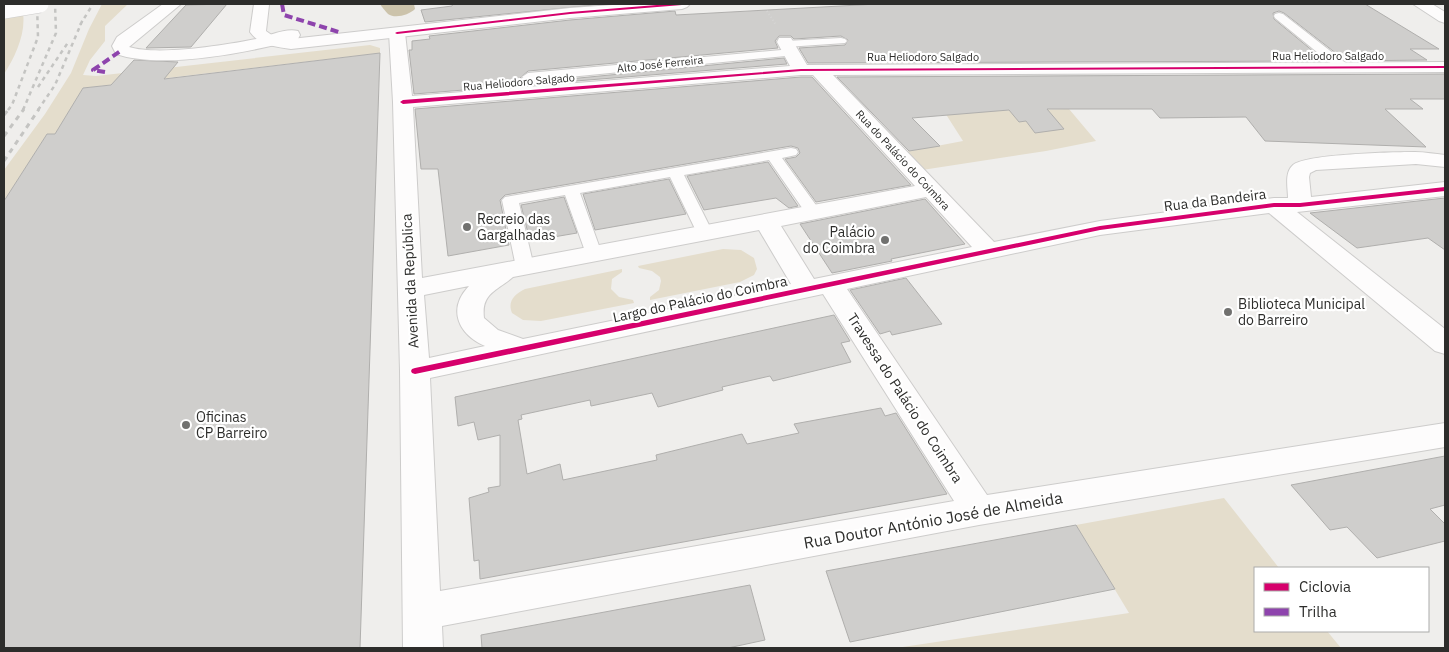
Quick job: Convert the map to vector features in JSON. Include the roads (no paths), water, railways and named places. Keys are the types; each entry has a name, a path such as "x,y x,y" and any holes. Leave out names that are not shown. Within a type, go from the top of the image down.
{"street":[{"path":"4,10 40,4"},
{"path":"173,4 123,41 120,46 122,50 141,54 188,54 241,47 292,35"},
{"path":"261,4 257,30 262,36 272,41 291,44 570,13 682,4"},
{"path":"261,4 281,30 292,35 310,38 342,38"},
{"path":"1420,4 1445,18"},
{"name":"Avenida da República","path":"397,33 403,102 415,371 423,648"},
{"name":"Rua do Palácio do Coimbra","path":"788,46 989,251"},
{"name":"Rua Heliodoro Salgado","path":"403,102 809,69 1445,67"},
{"path":"1300,205 1298,177 1301,169 1312,164 1416,158 1445,161"},
{"name":"Rua da Bandeira","path":"989,251 1109,226 1274,205 1300,205 1445,189"},
{"name":"Largo do Palácio do Coimbra","path":"410,289 930,190"},
{"name":"Rua da Bandeira","path":"1274,205 1445,344"},
{"name":"Largo do Palácio do Coimbra","path":"766,221 819,287"},
{"name":"Largo do Palácio do Coimbra","path":"415,371 989,251"},
{"name":"Largo do Palácio do Coimbra","path":"516,269 490,280 479,290 470,303 469,316 475,328 489,338 504,345 523,348"},
{"name":"Travessa do Palácio do Coimbra","path":"819,287 979,511"},
{"name":"Rua Doutor António José de Almeida","path":"421,612 979,511 1445,435"}],"lane":[{"path":"1279,16 1342,67"},
{"path":"788,46 841,40"},
{"name":"Alto José Ferreira","path":"528,77 625,68 788,46"},
{"path":"516,269 510,200 790,152"},
{"path":"773,156 813,212"},
{"path":"675,172 706,233"},
{"path":"571,189 594,254"}],"railway":[{"path":"8,110 12,105 38,37 37,4"},
{"path":"23,110 56,33 55,4"},
{"path":"81,23 93,4"},
{"path":"38,110 55,85 81,23"},
{"path":"38,87 69,41"},
{"path":"4,115 9,109"},
{"path":"4,136 24,109"},
{"path":"4,161 39,109"}],"place":[{"name":"Recreio das Gargalhadas","path":"467,227"},
{"name":"Palácio do Coimbra","path":"885,240"},
{"name":"Biblioteca Municipal do Barreiro","path":"1228,312"},
{"name":"Oficinas CP Barreiro","path":"186,425"}]}
